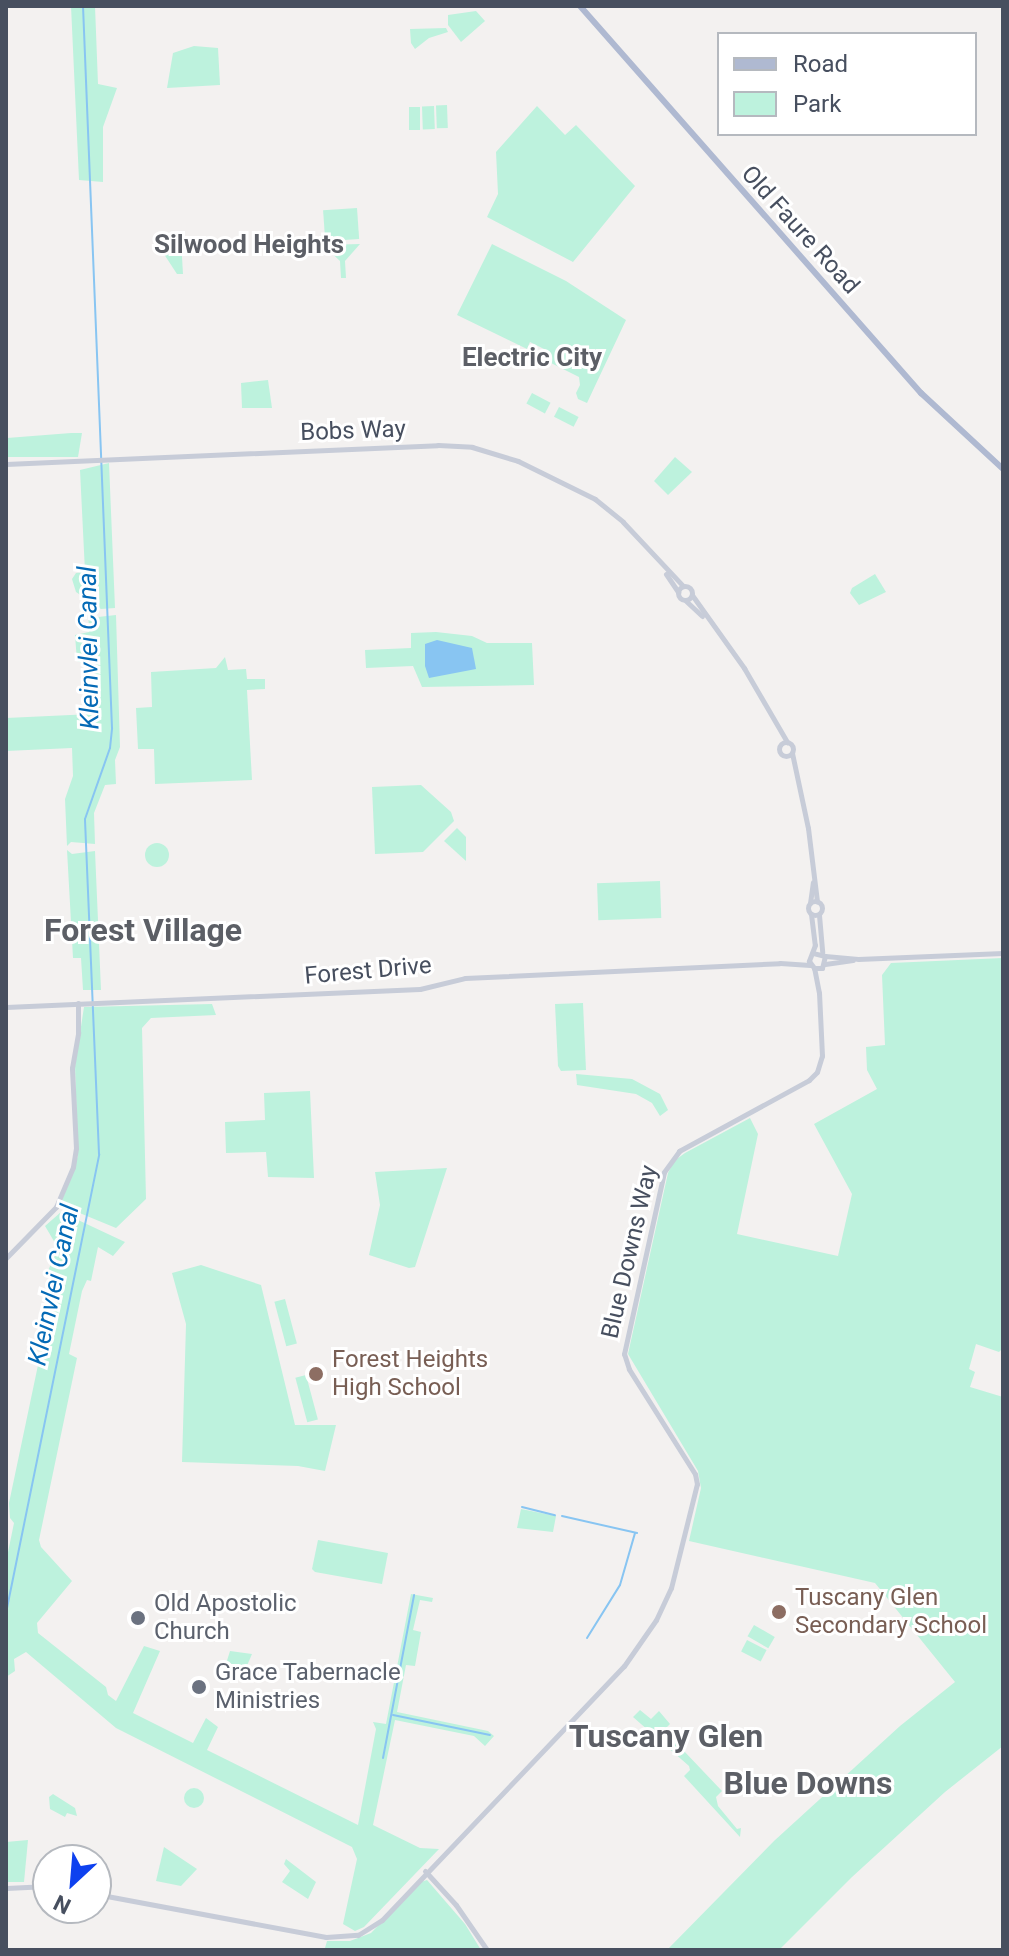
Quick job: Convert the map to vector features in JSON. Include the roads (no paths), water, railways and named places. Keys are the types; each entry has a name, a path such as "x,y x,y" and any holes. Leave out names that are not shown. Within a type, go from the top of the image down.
{"main road":[{"name":"Old Faure Road","path":"580,6 921,393 1003,469"}],"street":[{"name":"Bobs Way","path":"6,464 438,445 472,447 513,458 595,499 623,522 662,566 690,589 692,595"},
{"name":"Bobs Way","path":"662,566 685,600"},
{"path":"678,592 683,586"},
{"path":"706,619 685,600 692,595 706,619 744,668 784,744 792,753 817,901 822,907 819,914 819,945 824,955 858,959"},
{"path":"784,744 780,753 785,756 797,780"},
{"path":"785,756 792,753"},
{"path":"811,955 811,914 808,909 814,877"},
{"path":"810,903 817,901"},
{"path":"811,914 819,914"},
{"path":"824,965 858,959 1003,953"},
{"name":"Blue Downs Way","path":"112,1897 341,1938 358,1935 377,1925 425,1871 624,1666 656,1620 671,1588 684,1544 696,1479 627,1364 624,1348 664,1172 679,1151 815,1075 822,1056 819,993 811,955"},
{"name":"Forest Drive","path":"780,963 824,955"},
{"name":"Blue Downs Way","path":"819,993 824,955"},
{"name":"Forest Drive","path":"6,1007 420,989 465,978 780,963 824,965"},
{"path":"6,1258 50,1216 73,1167 76,1148 72,1068 81,1003"},
{"path":"425,1871 456,1905 487,1950"},
{"path":"6,1888 32,1887"}],"water":[{"path":"437,640 472,648 476,669 429,678 425,666 425,644"}],"waterway":[{"name":"Kleinvlei Canal","path":"6,1613 99,1154 85,819 110,748 112,728 83,6"},
{"path":"522,1507 555,1515"},
{"path":"562,1516 637,1533"},
{"path":"587,1638 620,1585 635,1533"},
{"path":"383,1758 414,1595"},
{"path":"393,1715 490,1735"}],"place":[{"name":"Forest Heights High School","path":"316,1374"},
{"name":"Tuscany Glen Secondary School","path":"779,1612"},
{"name":"Old Apostolic Church","path":"138,1618"},
{"name":"Grace Tabernacle Ministries","path":"199,1687"}],"district":[{"name":"Silwood Heights","path":"249,245"},
{"name":"Electric City","path":"532,358"},
{"name":"Forest Village","path":"143,930"},
{"name":"Tuscany Glen","path":"666,1736"},
{"name":"Blue Downs","path":"808,1783"}]}
